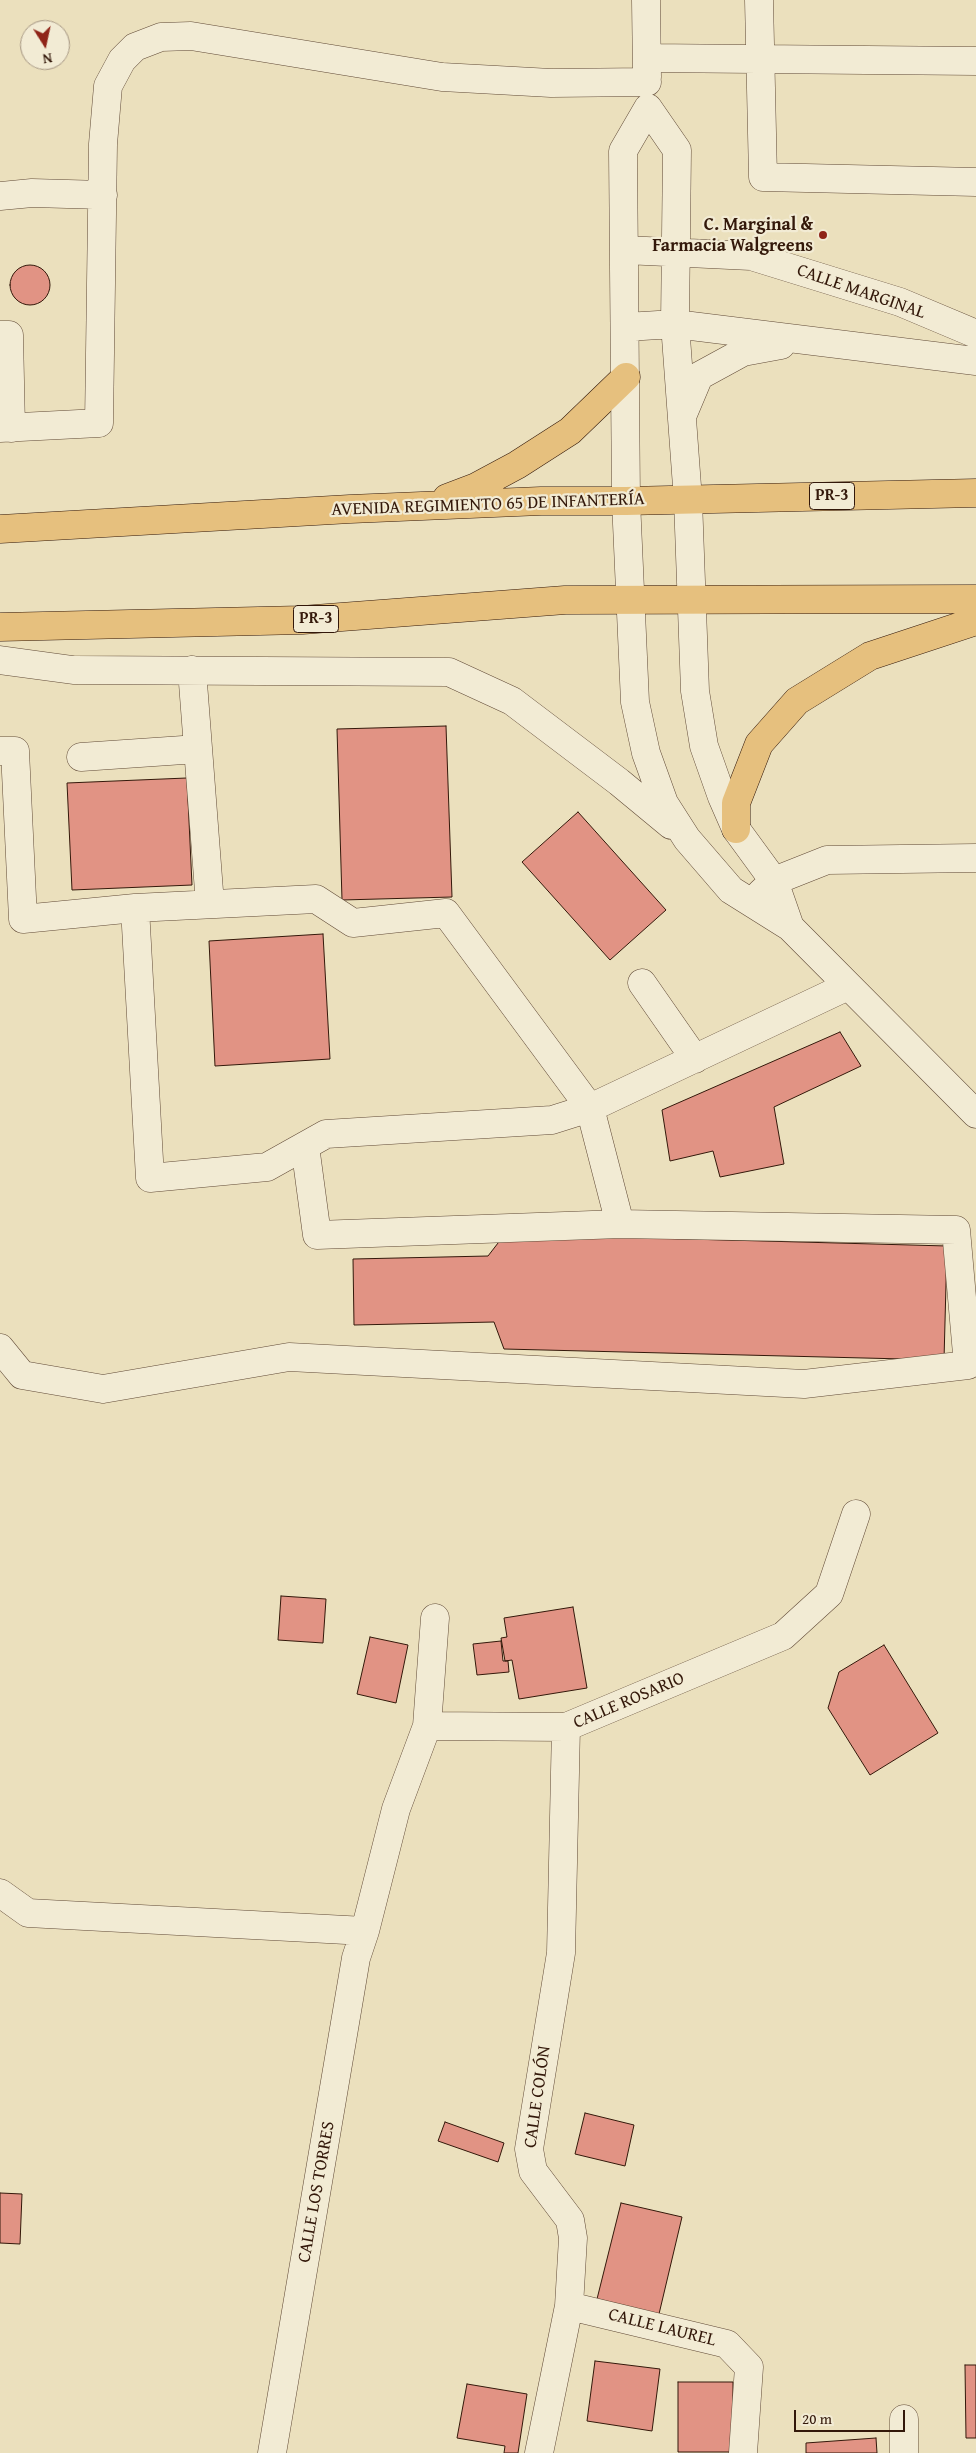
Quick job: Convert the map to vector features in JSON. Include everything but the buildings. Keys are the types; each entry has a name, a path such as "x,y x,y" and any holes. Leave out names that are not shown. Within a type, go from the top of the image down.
{"main road":[{"path":"428,506 476,487 517,465 570,431 626,377"},
{"name":"AVENIDA REGIMIENTO 65 DE INFANTERÍA","path":"0,529 541,500 626,501 976,493"},
{"name":"PR-3","path":"0,627 302,620 564,600 976,599"},
{"path":"736,829 736,803 759,744 797,701 870,656 976,621"}],"street":[{"path":"646,0 648,108 676,150 675,324 688,500 695,691 704,746 722,797 736,829 774,882 790,927"},
{"path":"759,0 763,177 976,182"},
{"path":"0,334 9,335 6,428 99,423 103,144 108,86 122,60 135,47 161,37 191,36 271,51 442,77 550,83 647,70 759,59 976,61"},
{"path":"648,108 623,150 626,501 632,601 635,702 646,753 664,803 687,839 731,890 790,927 976,1114"},
{"path":"0,196 32,192 103,195"},
{"name":"CALLE MARGINAL","path":"624,250 751,256 900,302 976,334"},
{"path":"626,327 675,324 976,361"},
{"path":"681,417 699,376 743,352 806,340"},
{"path":"0,660 73,670 449,672 512,701 619,782 687,839"},
{"path":"192,670 210,904"},
{"path":"81,757 198,749"},
{"path":"0,751 15,751 24,919 135,908 316,899 353,923 446,913 590,1108 620,1224"},
{"path":"751,902 774,882 827,860 976,858"},
{"path":"135,908 150,1178 267,1167 326,1134 552,1120 590,1108 848,986"},
{"path":"642,982 695,1058"},
{"path":"0,1348 22,1375 103,1389 288,1357 804,1384 968,1364 956,1230 620,1224 317,1235 305,1146"},
{"name":"CALLE ROSARIO","path":"427,1726 566,1727 783,1636 829,1594 856,1514"},
{"path":"427,1726 435,1618"},
{"name":"CALLE LOS TORRES","path":"272,2453 356,1958 365,1931 396,1809 427,1726"},
{"name":"CALLE COLÓN","path":"540,2453 569,2306 573,2238 570,2220 533,2171 528,2149 560,1953 566,1727"},
{"path":"0,1893 28,1913 365,1931"},
{"name":"CALLE LAUREL","path":"569,2306 728,2344 749,2367 743,2453"},
{"path":"904,2418 904,2453"}],"place":[{"name":"C. Marginal & Farmacia Walgreens","path":"823,235"}]}
